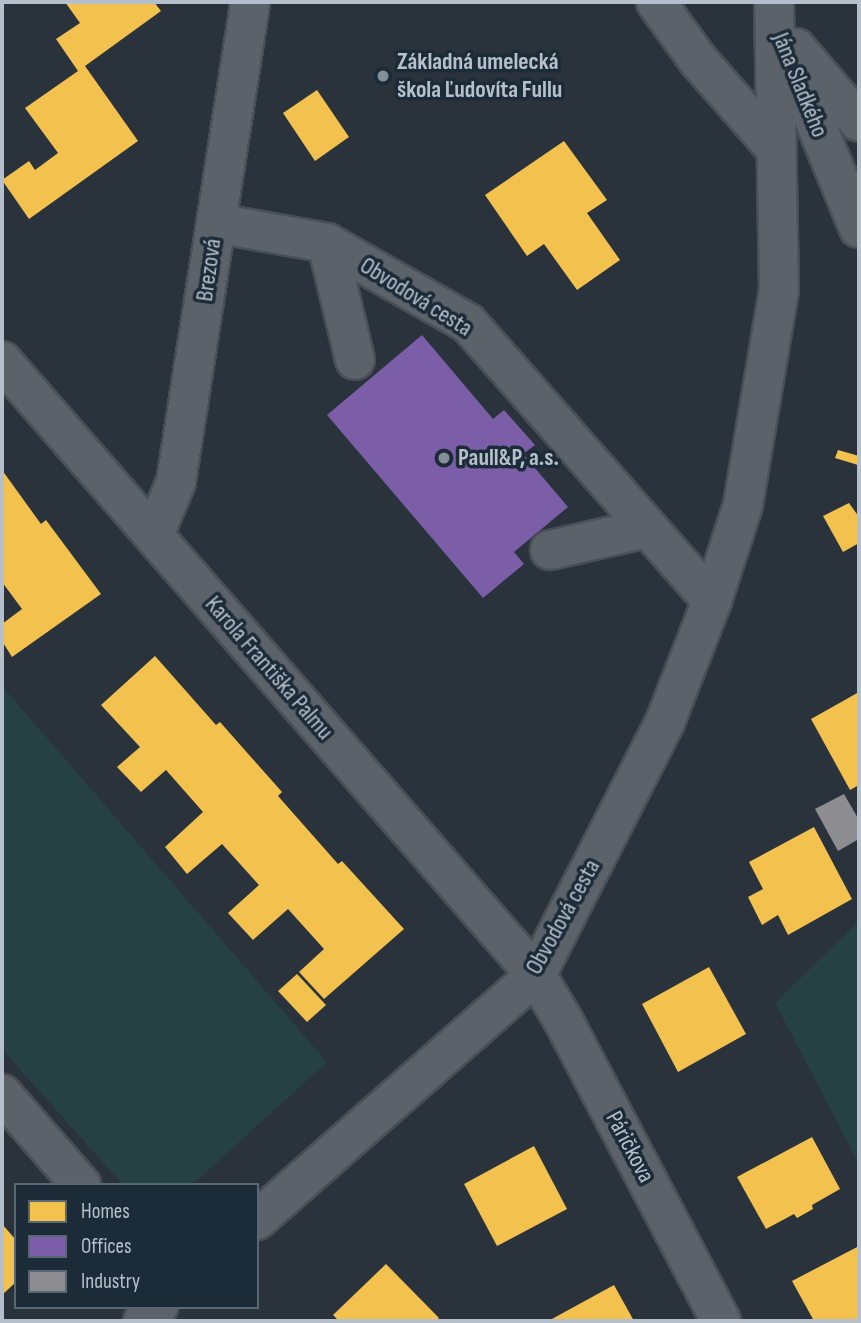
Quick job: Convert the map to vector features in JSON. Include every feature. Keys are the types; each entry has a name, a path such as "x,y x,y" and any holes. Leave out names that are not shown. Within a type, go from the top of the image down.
{"street":[{"name":"Brezová","path":"154,535 176,482 250,2"},
{"path":"656,2 698,61 776,149"},
{"name":"Obvodová cesta","path":"259,1218 536,975 665,722 712,601 743,505 779,290 774,12"},
{"name":"Jána Sladkého","path":"774,12 859,122"},
{"name":"Jána Sladkého","path":"774,12 859,228"},
{"name":"Obvodová cesta","path":"216,223 327,243 468,323 712,601"},
{"path":"327,243 355,360"},
{"name":"Karola Františka Palmu","path":"2,361 536,975"},
{"path":"550,550 648,528"},
{"name":"Páričkova","path":"536,975 569,1032 721,1321"},
{"path":"2,1094 79,1183"},
{"path":"143,1321 156,1309"}],"green space":[{"path":"2,686 327,1062 194,1183 121,1183 2,1049"},
{"path":"859,921 859,1164 775,1003"}],"building: Homes":[{"path":"65,2 154,2 161,11 85,66 138,141 29,219 2,180 29,161 35,170 58,153 25,108 78,71 56,39 80,23"},
{"path":"317,90 349,137 315,161 283,113"},
{"path":"564,141 607,200 587,213 620,260 577,290 544,244 527,256 485,195"},
{"path":"838,450 859,456 858,465 835,458"},
{"path":"2,470 41,524 46,520 101,594 12,657 2,641 2,624 22,609 2,582"},
{"path":"849,503 859,517 859,543 843,552 823,516"},
{"path":"155,656 216,725 220,722 282,792 278,796 338,864 342,861 404,929 324,999 299,972 324,949 288,909 253,940 228,913 259,885 222,844 187,874 165,847 203,812 166,770 141,792 117,767 140,747 101,705"},
{"path":"859,692 859,785 850,790 811,719"},
{"path":"814,827 852,899 788,935 778,915 762,925 748,897 763,889 749,862"},
{"path":"709,967 746,1034 678,1072 642,1004"},
{"path":"297,974 326,1005 307,1022 278,991"},
{"path":"812,1137 840,1189 812,1205 813,1209 797,1218 794,1214 766,1229 737,1177"},
{"path":"534,1146 567,1209 497,1246 464,1184"},
{"path":"2,1224 14,1238 14,1284 2,1295"},
{"path":"859,1246 859,1321 814,1321 792,1281"},
{"path":"386,1264 439,1318 436,1321 339,1321 333,1315"},
{"path":"614,1285 634,1321 550,1320"}],"building: Offices":[{"path":"422,335 493,419 504,410 535,445 523,454 568,507 514,552 524,564 483,598 327,415"}],"building: Industry":[{"path":"844,794 859,820 859,839 838,851 815,809"}],"place":[{"name":"Základná umelecká škola Ľudovíta Fullu","path":"383,76"},
{"name":"Paull&P, a.s.","path":"444,458"}]}
